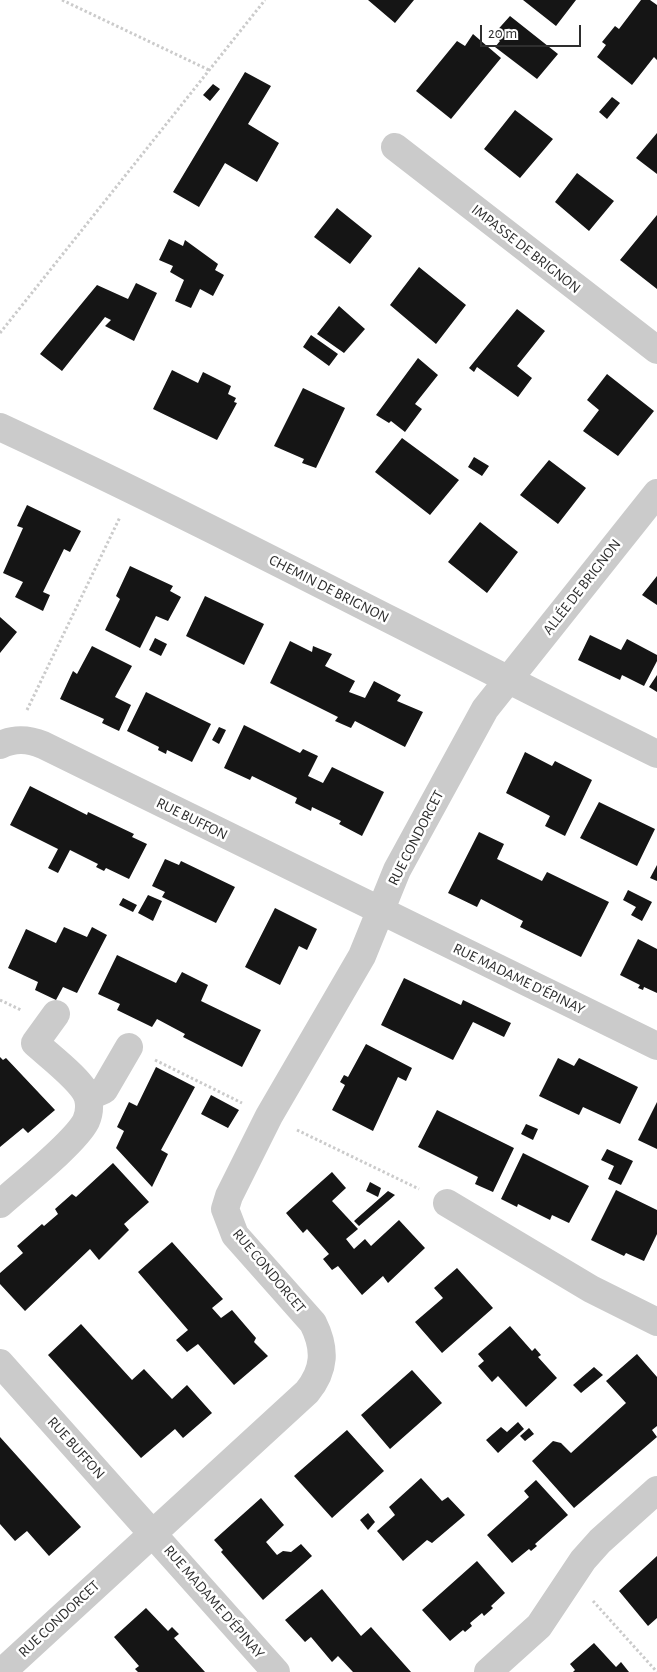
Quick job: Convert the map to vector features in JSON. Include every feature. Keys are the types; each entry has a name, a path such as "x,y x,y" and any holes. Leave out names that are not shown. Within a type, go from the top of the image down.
{"street":[{"name":"IMPASSE DE BRIGNON","path":"395,147 657,350"},
{"name":"CHEMIN DE BRIGNON","path":"0,427 134,489 657,754"},
{"name":"ALLÉE DE BRIGNON","path":"508,680 657,493"},
{"name":"RUE CONDORCET","path":"2,1672 152,1532 307,1392 316,1380 321,1368 322,1345 313,1323 235,1235 228,1222 225,1210 234,1184 269,1116 362,956 397,870 485,709 508,680"},
{"name":"RUE BUFFON","path":"6,742 25,740 43,744 380,912"},
{"name":"RUE MADAME D'ÉPINAY","path":"380,912 657,1046"},
{"path":"0,1204 73,1138 86,1122 89,1109 88,1097 79,1084 35,1043 56,1014"},
{"path":"88,1097 104,1090 129,1047"},
{"path":"447,1203 591,1289 657,1322"},
{"name":"RUE BUFFON","path":"0,1362 152,1532"},
{"path":"488,1672 539,1626 571,1577 600,1541 657,1490"},
{"name":"RUE MADAME D'ÉPINAY","path":"152,1532 276,1672"}],"path":[{"path":"62,0 209,70"},
{"path":"0,333 265,0"},
{"path":"6,742 134,489"},
{"path":"129,1047 447,1203"},
{"path":"571,1577 657,1672"}],"building":[{"path":"368,0 414,0 395,23"},
{"path":"523,0 576,0 556,26"},
{"path":"641,0 650,0 657,5 657,60 654,57 632,85 597,57 606,45 602,42 615,26 619,29"},
{"path":"510,16 558,54 537,79 495,47 500,41 493,35"},
{"path":"473,34 501,58 451,119 416,91 457,41 465,46"},
{"path":"245,72 271,86 248,124 279,143 257,182 225,163 199,207 173,192"},
{"path":"213,84 220,89 210,101 203,95"},
{"path":"612,97 620,103 607,119 599,112"},
{"path":"515,110 553,139 520,178 484,149"},
{"path":"657,133 657,174 636,158"},
{"path":"577,173 614,201 589,231 555,202"},
{"path":"337,208 372,236 350,264 314,237"},
{"path":"657,215 657,289 620,260"},
{"path":"169,239 183,246 185,240 218,264 215,270 224,275 213,296 200,289 191,308 175,301 184,280 170,272 173,266 159,260"},
{"path":"419,267 466,305 436,344 390,305"},
{"path":"136,283 157,293 134,341 105,326 111,320 105,317 62,371 40,354 97,285 128,299"},
{"path":"339,306 365,329 344,353 317,334"},
{"path":"517,309 545,331 517,366 532,378 518,397 477,367 474,372 469,368"},
{"path":"311,335 338,354 329,366 303,347"},
{"path":"418,358 438,375 415,404 422,409 405,432 391,421 389,423 376,415"},
{"path":"172,370 198,383 203,372 231,386 228,394 236,398 234,402 237,403 217,440 153,409"},
{"path":"607,374 654,411 618,456 583,431 599,410 587,400"},
{"path":"303,388 345,408 316,468 302,463 304,459 274,446"},
{"path":"402,438 459,480 430,515 375,472"},
{"path":"474,457 489,466 482,476 468,467"},
{"path":"549,460 586,488 558,524 520,495"},
{"path":"27,505 81,531 70,552 64,549 43,592 50,595 43,611 15,597 23,582 3,573 23,528 17,526"},
{"path":"480,522 518,552 487,593 448,562"},
{"path":"130,566 173,586 170,591 181,597 168,621 156,616 140,648 105,630 120,599 116,596"},
{"path":"657,576 657,605 642,595"},
{"path":"205,596 264,624 244,665 186,636"},
{"path":"0,617 17,632 0,653"},
{"path":"590,635 621,650 627,639 657,655 657,661 644,686 622,675 620,680 578,660"},
{"path":"155,638 167,644 161,656 149,650"},
{"path":"290,641 312,652 313,646 332,654 325,666 355,681 349,692 365,698 374,681 401,695 397,701 423,712 405,747 355,721 351,728 335,721 338,717 270,683"},
{"path":"92,646 132,666 115,697 131,705 119,731 102,723 104,719 60,699 73,671 77,674"},
{"path":"657,675 657,692 649,687"},
{"path":"146,692 211,724 192,762 167,750 166,754 158,750 159,747 127,731"},
{"path":"244,725 300,753 303,749 318,756 308,776 323,783 332,767 384,792 362,836 339,824 341,821 312,807 311,811 295,803 297,798 252,776 250,780 224,768"},
{"path":"219,727 226,730 219,744 212,740"},
{"path":"525,752 552,766 555,761 592,780 565,836 545,826 550,816 506,793"},
{"path":"30,786 87,815 88,812 134,834 132,837 147,844 129,879 106,868 104,871 96,867 98,864 70,850 58,873 48,868 58,849 10,825"},
{"path":"599,802 655,829 637,866 580,838"},
{"path":"479,832 504,844 497,859 542,881 547,872 609,902 581,957 520,927 523,921 481,899 477,907 448,893"},
{"path":"165,859 179,865 181,861 235,887 216,923 162,897 165,892 152,886"},
{"path":"657,865 657,881 650,878"},
{"path":"628,890 652,902 642,921 631,915 636,907 623,900"},
{"path":"148,895 162,901 153,921 138,913"},
{"path":"123,898 137,905 133,912 119,905"},
{"path":"275,908 317,929 307,950 299,946 280,985 245,967"},
{"path":"64,927 87,937 92,927 107,935 77,993 63,987 56,1000 35,990 38,982 8,968 26,929 56,943"},
{"path":"638,939 657,949 657,993 644,987 643,990 638,988 640,985 620,975"},
{"path":"117,955 176,983 182,972 208,985 201,1001 261,1030 242,1067 183,1037 185,1034 157,1019 152,1027 117,1010 120,1004 98,994"},
{"path":"404,978 461,1005 463,1000 511,1023 504,1037 473,1022 453,1060 381,1025"},
{"path":"366,1044 412,1068 406,1081 398,1077 373,1131 332,1110 345,1085 340,1082 344,1075 348,1077"},
{"path":"0,1057 3,1060 6,1058 55,1110 28,1133 23,1128 0,1147"},
{"path":"558,1058 574,1066 579,1058 638,1087 620,1124 583,1107 579,1115 539,1096"},
{"path":"156,1067 195,1087 161,1150 168,1154 152,1187 116,1148 124,1131 117,1127 129,1102 137,1106"},
{"path":"211,1095 239,1110 228,1128 201,1114"},
{"path":"657,1102 657,1149 638,1140"},
{"path":"437,1110 514,1148 493,1192 475,1184 478,1177 418,1147"},
{"path":"526,1124 538,1129 533,1140 521,1134"},
{"path":"607,1149 633,1161 621,1185 608,1179 614,1166 601,1160"},
{"path":"523,1153 589,1186 569,1223 552,1215 550,1220 518,1204 517,1207 501,1199"},
{"path":"113,1163 149,1202 124,1224 129,1230 99,1260 90,1249 25,1311 0,1284 0,1273 23,1253 17,1246 42,1224 44,1226 58,1214 55,1209 72,1194 76,1197"},
{"path":"332,1172 346,1188 332,1201 358,1229 346,1239 354,1249 365,1239 371,1246 399,1220 425,1248 388,1283 383,1276 362,1295 338,1266 332,1270 323,1259 329,1254 307,1229 303,1233 286,1213"},
{"path":"370,1182 381,1188 378,1197 366,1191"},
{"path":"616,1190 657,1210 657,1234 644,1261 626,1253 624,1256 591,1240"},
{"path":"388,1191 395,1195 359,1226 354,1221"},
{"path":"172,1242 223,1299 212,1308 221,1318 232,1310 256,1338 254,1342 268,1356 234,1385 198,1344 187,1352 176,1340 188,1330 138,1272"},
{"path":"457,1268 493,1308 442,1353 415,1322 443,1298 434,1288"},
{"path":"81,1324 132,1380 144,1369 172,1399 187,1385 212,1413 183,1438 175,1429 141,1458 48,1355"},
{"path":"510,1326 532,1351 535,1348 541,1355 538,1357 557,1378 526,1407 498,1376 492,1382 478,1366 484,1361 478,1354"},
{"path":"637,1354 657,1377 657,1426 652,1430 657,1437 574,1508 532,1461 553,1441 561,1443 571,1453 626,1403 606,1381"},
{"path":"594,1367 603,1375 581,1393 573,1385"},
{"path":"412,1370 442,1403 390,1449 361,1415"},
{"path":"518,1422 524,1429 498,1453 486,1440 501,1427 507,1432"},
{"path":"529,1428 534,1434 525,1441 520,1436"},
{"path":"347,1430 384,1471 332,1518 294,1476"},
{"path":"0,1437 81,1527 49,1556 27,1531 15,1541 0,1524"},
{"path":"421,1478 442,1501 448,1497 465,1515 432,1543 427,1540 403,1561 377,1531 395,1515 389,1507"},
{"path":"536,1480 568,1515 535,1544 537,1546 531,1551 529,1549 512,1563 487,1535 529,1497 524,1491"},
{"path":"261,1498 284,1525 266,1542 277,1555 283,1551 291,1552 301,1544 312,1556 263,1600 221,1552 223,1550 214,1540"},
{"path":"368,1513 375,1522 368,1530 360,1520"},
{"path":"657,1556 657,1618 648,1626 619,1591"},
{"path":"477,1561 505,1593 491,1606 493,1608 484,1616 482,1613 470,1623 472,1626 465,1632 463,1630 450,1641 422,1610"},
{"path":"322,1589 361,1636 371,1627 411,1672 353,1672 338,1656 332,1662 311,1637 305,1642 285,1620"},
{"path":"146,1608 168,1631 172,1627 179,1634 174,1638 205,1672 138,1672 135,1669 139,1666 114,1637"},
{"path":"594,1643 616,1667 621,1662 629,1672 573,1672 575,1670 570,1664"}]}
